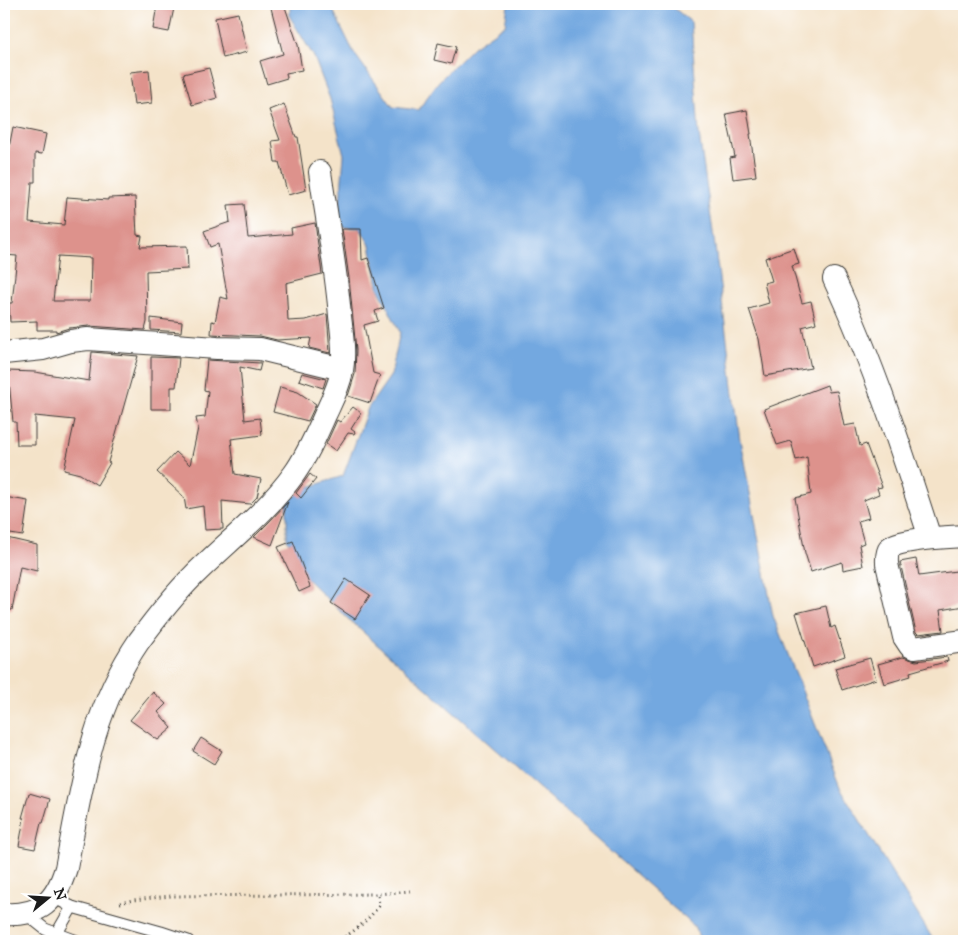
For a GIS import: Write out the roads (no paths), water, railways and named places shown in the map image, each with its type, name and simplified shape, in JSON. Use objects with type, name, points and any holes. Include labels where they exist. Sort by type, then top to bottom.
[{"type":"street","points":[[15,914],[63,902],[61,886],[82,785],[98,721],[111,688],[124,664],[178,591],[259,514],[294,474],[317,434],[338,385],[343,353],[339,301],[320,172]]},
{"type":"street","points":[[834,279],[875,378],[930,538]]},
{"type":"street","points":[[4,353],[42,349],[88,338],[217,348],[260,349],[342,368]]},
{"type":"street","points":[[964,536],[930,538],[894,545],[889,549],[887,556],[887,564],[904,637],[910,646],[914,648],[964,641]]},
{"type":"lane","points":[[57,933],[63,902],[88,912],[188,941]]},
{"type":"lane","points":[[15,914],[77,941]]},
{"type":"water","points":[[290,4],[330,4],[354,53],[393,107],[418,110],[439,81],[473,47],[505,25],[508,4],[669,4],[691,22],[699,134],[740,440],[773,616],[840,788],[934,941],[701,941],[694,926],[346,617],[305,577],[287,539],[287,501],[309,487],[343,476],[368,408],[391,375],[400,332],[379,290],[370,245],[360,228],[338,227],[344,155],[330,99],[314,57],[290,17]]}]
